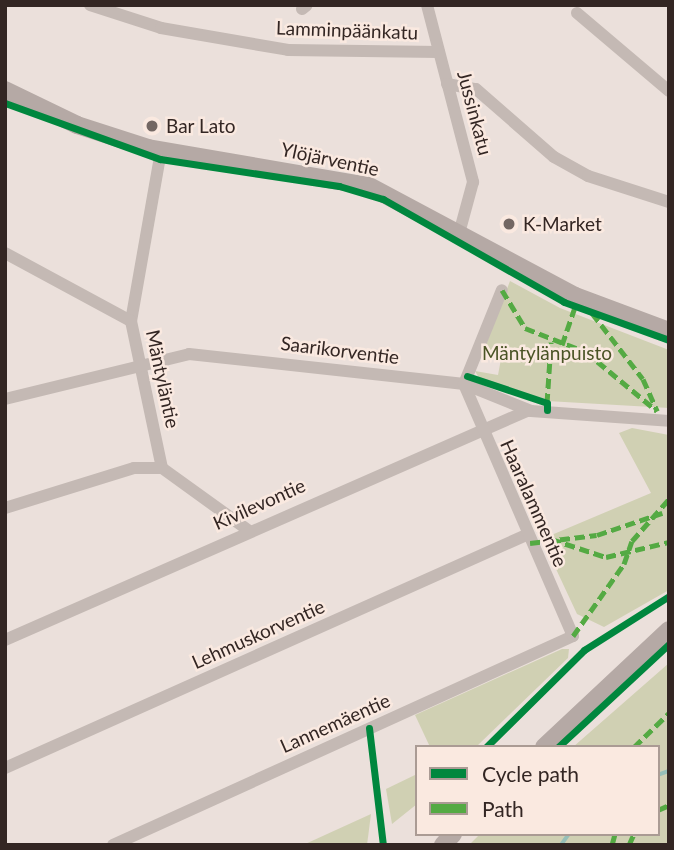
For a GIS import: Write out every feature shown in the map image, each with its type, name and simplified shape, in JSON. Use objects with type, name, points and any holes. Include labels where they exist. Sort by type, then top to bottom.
[{"type":"main road","name":"Ylöjärventie","points":[[7,94],[77,125],[161,151],[359,183],[460,230],[575,296],[669,331]]},
{"type":"main road","points":[[546,745],[669,631]]},
{"type":"street","name":"Lamminpäänkatu","points":[[90,5],[161,28],[288,50],[439,52]]},
{"type":"street","name":"Jussinkatu","points":[[427,5],[474,186],[460,230]]},
{"type":"street","points":[[577,13],[669,91]]},
{"type":"street","points":[[447,84],[476,89],[554,157],[583,174],[669,202]]},
{"type":"street","name":"Mäntyläntie","points":[[161,151],[131,321],[162,468]]},
{"type":"street","points":[[5,253],[131,321]]},
{"type":"street","points":[[464,384],[502,290]]},
{"type":"street","name":"Saarikorventie","points":[[5,399],[189,354],[464,384],[531,411],[669,421]]},
{"type":"street","name":"Haaralammentie","points":[[464,384],[479,428],[573,636]]},
{"type":"street","name":"Kivilevontie","points":[[5,640],[479,428],[531,411]]},
{"type":"street","points":[[5,508],[134,468],[162,468],[248,530]]},
{"type":"street","name":"Lehmuskorventie","points":[[5,768],[526,535]]},
{"type":"street","name":"Lannemäentie","points":[[113,845],[573,636]]},
{"type":"green space","name":"Mäntylänpuisto","points":[[510,281],[560,308],[669,350],[669,408],[547,401],[479,378],[475,371],[498,375],[501,359],[484,350]]},
{"type":"green space","points":[[632,428],[669,435],[669,590],[604,627],[577,614],[542,539],[651,493],[619,433]]},
{"type":"green space","points":[[562,649],[569,649],[568,658],[478,745],[429,745],[415,715]]},
{"type":"green space","points":[[669,663],[669,845],[469,845],[478,836],[660,836],[660,745],[575,745]]},
{"type":"green space","points":[[415,775],[415,806],[392,824],[386,789]]},
{"type":"green space","points":[[371,814],[367,845],[303,845]]},
{"type":"waterway","points":[[660,774],[669,771]]},
{"type":"waterway","points":[[561,845],[568,836]]},
{"type":"marked path","points":[[502,290],[525,328],[586,352],[657,411]]},
{"type":"marked path","points":[[562,345],[575,307]]},
{"type":"marked path","points":[[592,313],[643,379],[657,411]]},
{"type":"marked path","points":[[547,403],[551,342]]},
{"type":"marked path","points":[[573,636],[624,564],[632,541],[669,499]]},
{"type":"marked path","points":[[530,543],[597,535],[662,513]]},
{"type":"marked path","points":[[551,539],[606,557],[669,542]]},
{"type":"marked path","points":[[636,745],[669,713]]},
{"type":"marked path","points":[[660,809],[669,805]]},
{"type":"marked path","points":[[612,845],[614,836]]},
{"type":"marked path","points":[[629,845],[633,836]]},
{"type":"cycle path","points":[[5,103],[160,159],[339,186],[383,199],[564,302],[669,340]]},
{"type":"cycle path","points":[[467,376],[547,403],[547,410]]},
{"type":"cycle path","points":[[488,745],[584,650],[669,596]]},
{"type":"cycle path","points":[[560,745],[669,644]]},
{"type":"cycle path","points":[[369,728],[383,845]]},
{"type":"place","name":"Bar Lato","points":[[152,126]]},
{"type":"place","name":"K-Market","points":[[509,224]]}]
